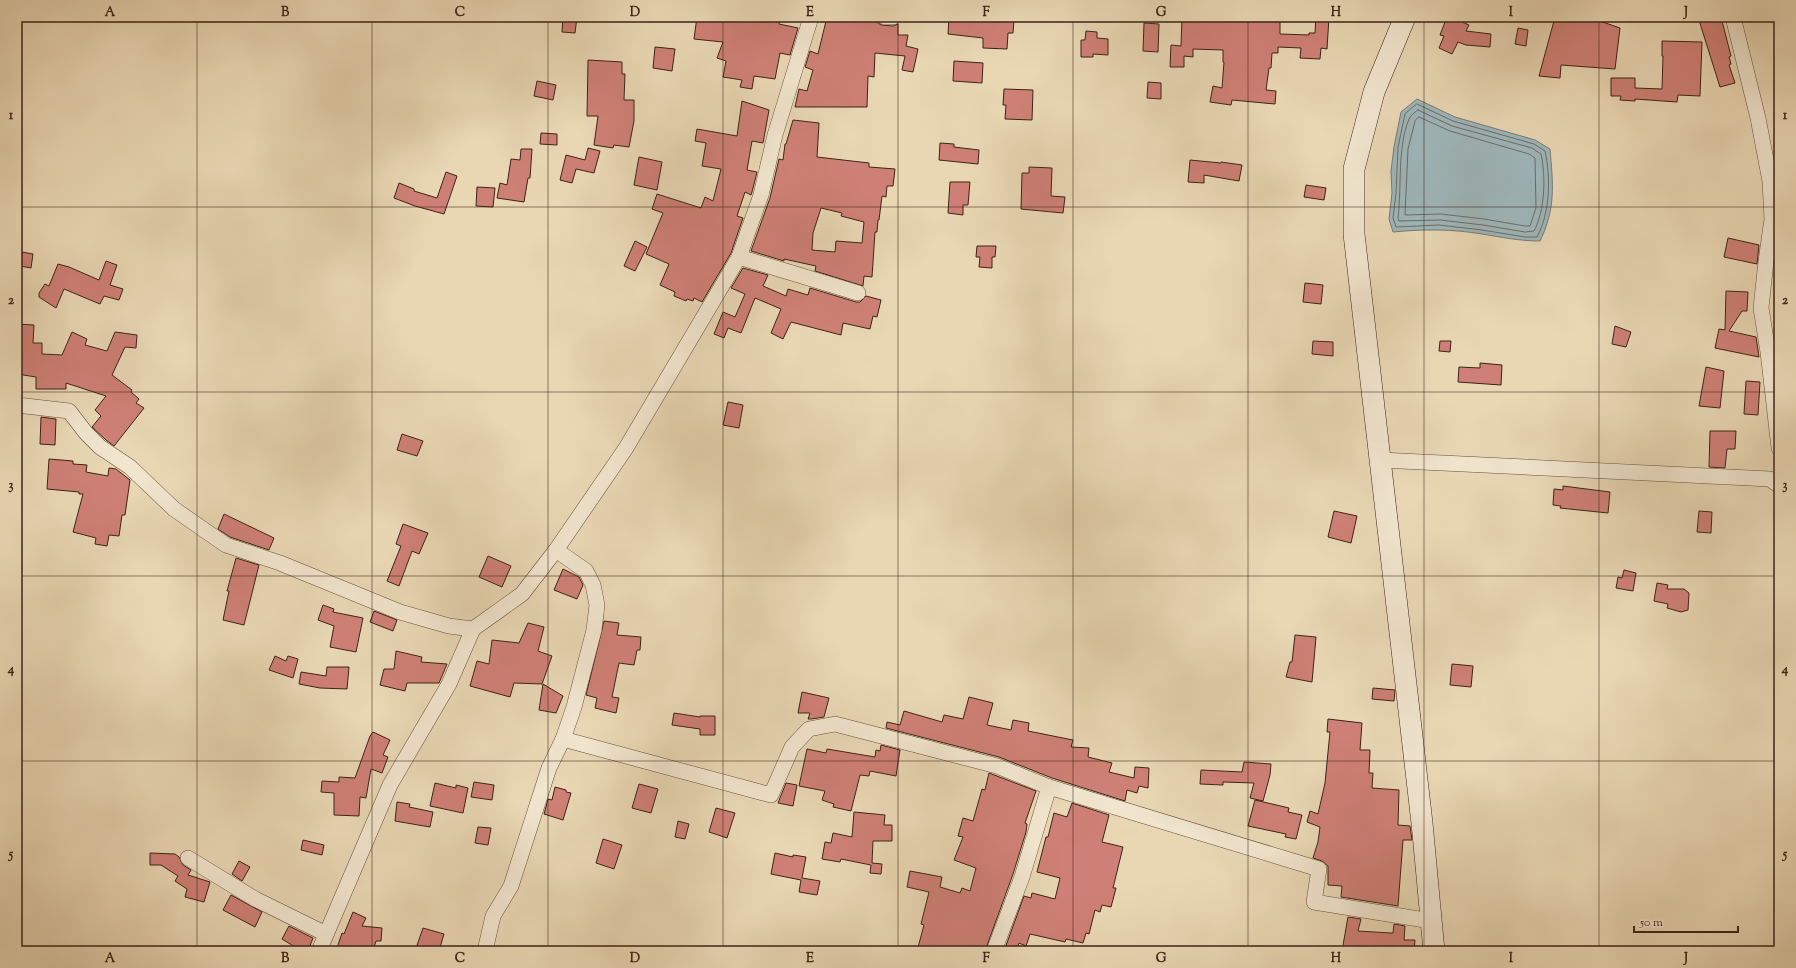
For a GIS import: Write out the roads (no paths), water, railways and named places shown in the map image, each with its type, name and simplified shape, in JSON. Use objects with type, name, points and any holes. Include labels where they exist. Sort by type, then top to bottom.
[{"type":"street","points":[[319,951],[390,785],[449,684],[473,629],[522,594],[556,550],[626,448],[739,257],[761,195],[775,135],[811,17]]},
{"type":"street","points":[[884,17],[893,17]]},
{"type":"street","points":[[1405,17],[1374,92],[1354,169],[1354,234],[1422,823],[1434,951]]},
{"type":"street","points":[[1733,17],[1758,118],[1770,181],[1772,219],[1766,261],[1762,308],[1779,448]]},
{"type":"street","points":[[739,257],[858,293]]},
{"type":"street","points":[[17,405],[69,411],[86,434],[100,448],[130,467],[174,510],[226,545],[280,563],[400,612],[449,626],[473,629]]},
{"type":"street","points":[[1380,460],[1770,479],[1778,484],[1779,481]]},
{"type":"street","points":[[485,951],[493,916],[511,886],[549,768],[563,739],[574,708],[594,630],[597,605],[593,585],[586,571],[556,550]]},
{"type":"street","points":[[563,739],[771,795],[792,747],[809,729],[835,724],[997,766],[1049,787],[1319,869],[1314,902],[1431,921]]},
{"type":"street","points":[[994,951],[1022,877],[1049,787]]},
{"type":"street","points":[[188,858],[255,900],[326,934]]},
{"type":"water","points":[[1417,99],[1455,117],[1535,140],[1550,149],[1552,174],[1551,207],[1549,218],[1540,241],[1517,240],[1471,232],[1449,230],[1415,230],[1393,232],[1389,219],[1392,193],[1391,171],[1394,147],[1401,112]]}]
